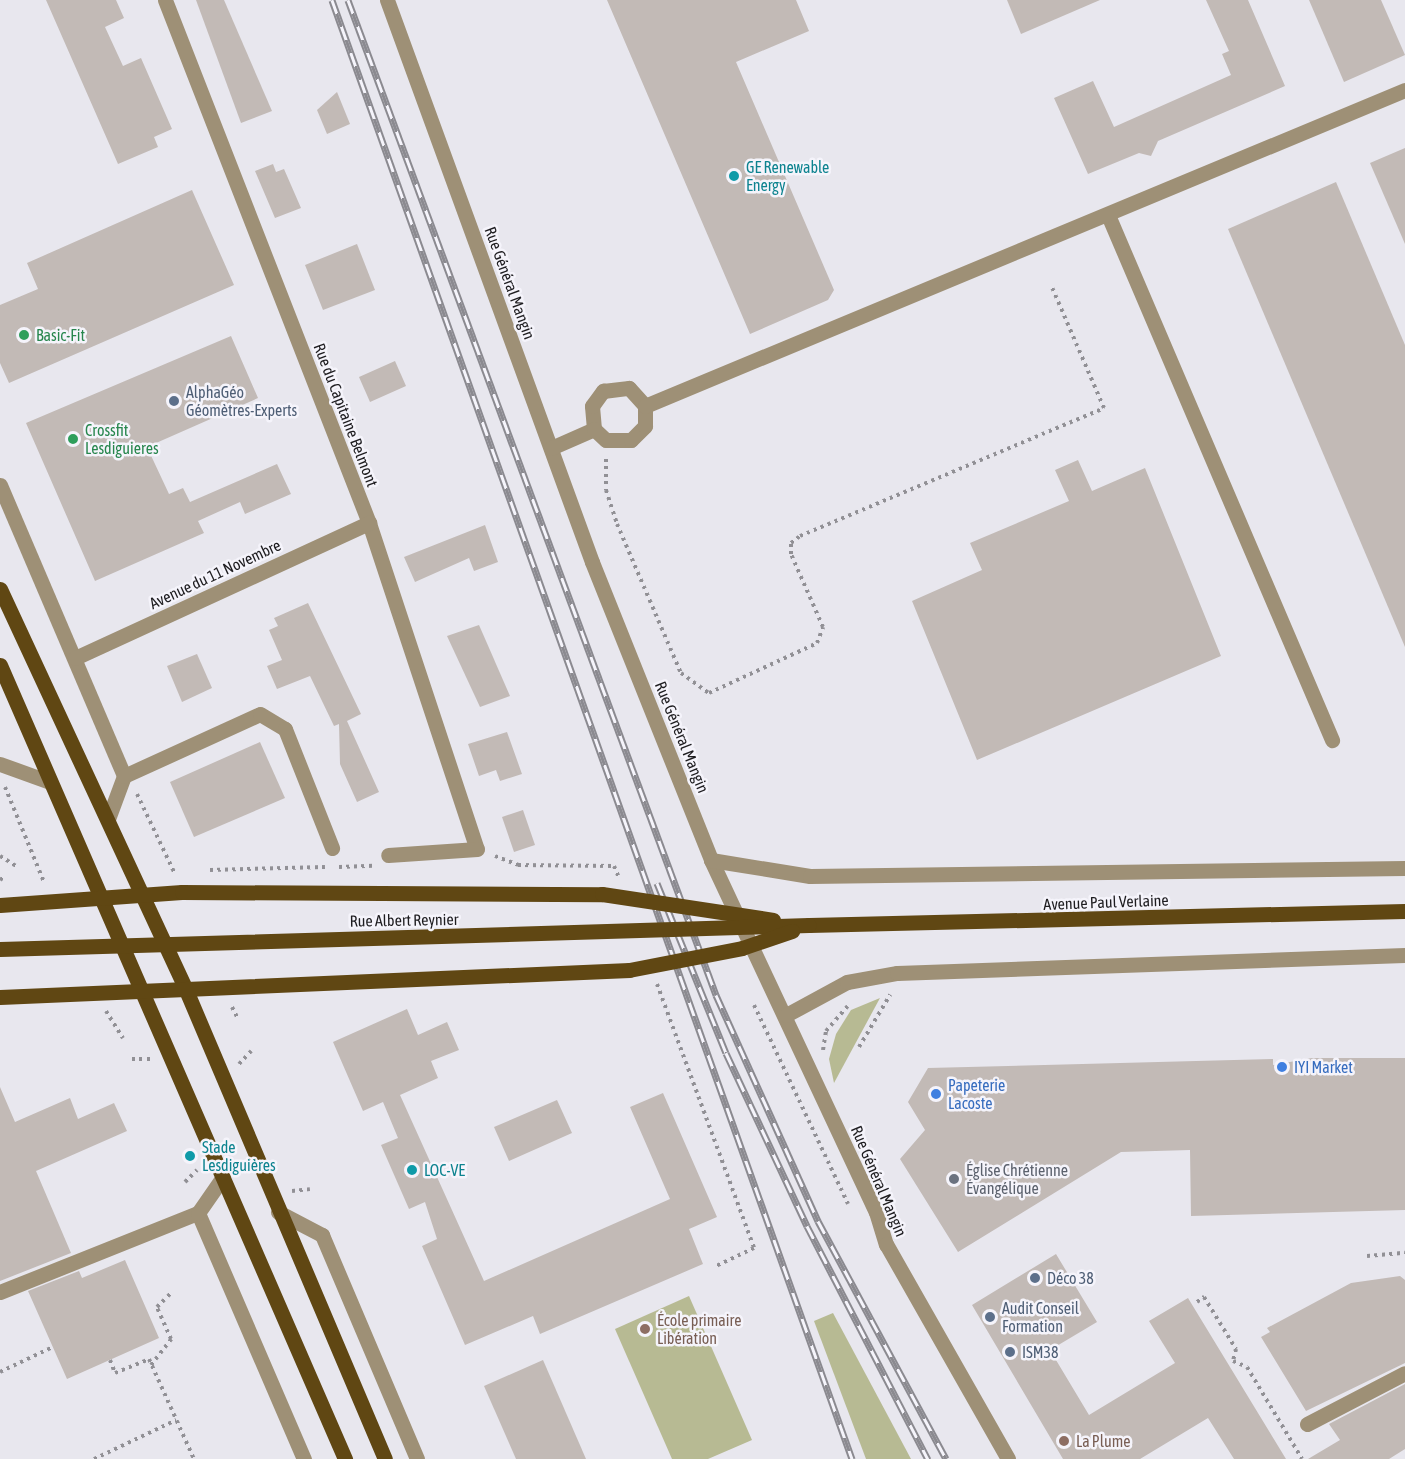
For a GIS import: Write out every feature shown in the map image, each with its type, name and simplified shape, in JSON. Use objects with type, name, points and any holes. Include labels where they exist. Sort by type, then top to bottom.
[{"type":"main road","points":[[0,589],[144,894],[385,1459]]},
{"type":"main road","points":[[0,665],[137,989],[223,1177],[345,1459]]},
{"type":"main road","points":[[0,905],[182,892],[602,894],[809,925]]},
{"type":"main road","name":"Avenue Paul Verlaine","points":[[809,925],[1405,911]]},
{"type":"main road","points":[[0,997],[137,989],[186,990],[629,970],[741,948],[809,925]]},
{"type":"main road","name":"Rue Albert Reynier","points":[[0,949],[809,925]]},
{"type":"street","name":"Rue du Capitaine Belmont","points":[[165,0],[369,523],[477,849]]},
{"type":"street","name":"Rue Général Mangin","points":[[387,0],[551,448],[711,860],[786,1015],[886,1244],[1008,1459]]},
{"type":"street","points":[[645,405],[1405,90]]},
{"type":"street","points":[[1108,215],[1332,740]]},
{"type":"street","points":[[629,388],[645,405],[646,419],[637,436],[624,442],[606,440],[594,429],[592,406],[603,391],[629,388]]},
{"type":"street","points":[[551,448],[594,429]]},
{"type":"street","points":[[0,486],[124,776],[108,819]]},
{"type":"street","name":"Avenue du 11 Novembre","points":[[75,658],[369,523]]},
{"type":"street","points":[[124,776],[260,714],[285,729],[332,848]]},
{"type":"street","points":[[0,765],[50,782]]},
{"type":"street","points":[[388,855],[477,849]]},
{"type":"street","points":[[711,860],[810,876],[1405,868]]},
{"type":"street","points":[[786,1015],[847,982],[897,973],[1405,955]]},
{"type":"street","points":[[0,1292],[198,1213],[223,1177]]},
{"type":"street","points":[[278,1212],[322,1235],[417,1459]]},
{"type":"street","points":[[198,1213],[304,1459]]},
{"type":"street","points":[[1307,1424],[1405,1372]]},
{"type":"path","points":[[606,440],[606,490],[617,524],[681,673],[709,693],[817,643],[823,627],[790,554],[791,543],[800,536],[1104,408],[1051,285]]},
{"type":"path","points":[[0,775],[30,849]]},
{"type":"path","points":[[124,776],[147,808],[182,892]]},
{"type":"path","points":[[477,849],[518,865],[614,867],[622,889]]},
{"type":"path","points":[[200,870],[379,866],[388,855]]},
{"type":"path","points":[[0,856],[19,868]]},
{"type":"path","points":[[655,979],[754,1248],[716,1266]]},
{"type":"path","points":[[859,1047],[889,995],[901,994]]},
{"type":"path","points":[[785,1078],[808,1067],[821,1056],[826,1031],[838,1015],[855,1000]]},
{"type":"path","points":[[233,1071],[251,1051]]},
{"type":"path","points":[[132,1059],[155,1059]]},
{"type":"path","points":[[185,1182],[204,1163]]},
{"type":"path","points":[[286,1191],[310,1189]]},
{"type":"path","points":[[1366,1256],[1405,1253]]},
{"type":"path","points":[[151,1365],[171,1339],[157,1306],[171,1293]]},
{"type":"path","points":[[1197,1302],[1204,1297],[1236,1349],[1233,1361],[1247,1367],[1302,1459]]},
{"type":"path","points":[[0,1372],[53,1347]]},
{"type":"path","points":[[110,1360],[115,1373],[148,1359],[194,1459]]},
{"type":"path","points":[[94,1459],[176,1420]]},
{"type":"green space","points":[[880,998],[834,1083],[829,1059],[836,1034],[851,1010]]},
{"type":"green space","points":[[689,1296],[752,1440],[708,1459],[672,1459],[615,1329]]},
{"type":"green space","points":[[833,1313],[911,1459],[866,1459],[814,1321]]},
{"type":"building","points":[[46,0],[116,0],[124,18],[105,27],[123,66],[141,58],[172,129],[154,137],[158,147],[118,164]]},
{"type":"building","points":[[196,0],[224,0],[272,111],[241,123]]},
{"type":"building","name":"GE Renewable Energy","points":[[607,0],[796,0],[809,31],[736,62],[834,290],[828,300],[750,334]]},
{"type":"building","points":[[1007,0],[1100,0],[1021,34]]},
{"type":"building","points":[[1206,0],[1248,0],[1285,86],[1158,141],[1151,156],[1139,153],[1088,174],[1054,98],[1093,81],[1114,127],[1231,75],[1222,54],[1229,51]]},
{"type":"building","points":[[1309,0],[1381,0],[1405,55],[1344,82]]},
{"type":"building","points":[[337,92],[350,124],[327,134],[317,110]]},
{"type":"building","points":[[1405,148],[1405,244],[1370,163]]},
{"type":"building","points":[[273,164],[276,172],[284,169],[301,208],[275,218],[255,171]]},
{"type":"building","points":[[1336,182],[1405,345],[1405,647],[1228,229]]},
{"type":"building","points":[[192,190],[234,285],[9,383],[0,363],[0,305],[38,289],[27,263]]},
{"type":"building","points":[[357,244],[375,290],[323,310],[305,265]]},
{"type":"building","points":[[231,336],[258,398],[147,447],[169,494],[183,488],[190,502],[277,464],[291,494],[245,514],[240,502],[198,521],[204,533],[95,581],[26,423]]},
{"type":"building","points":[[395,361],[406,386],[370,402],[359,377]]},
{"type":"building","points":[[1078,460],[1092,491],[1145,468],[1221,656],[977,760],[912,601],[982,570],[970,543],[1069,501],[1055,470]]},
{"type":"building","points":[[485,525],[498,562],[474,571],[469,558],[415,582],[404,557]]},
{"type":"building","points":[[308,603],[361,714],[347,721],[379,792],[357,802],[340,764],[339,724],[334,726],[310,676],[277,689],[267,666],[282,660],[269,630],[278,626],[274,618]]},
{"type":"building","points":[[479,625],[510,696],[480,707],[447,636]]},
{"type":"building","points":[[197,654],[212,688],[182,702],[167,666]]},
{"type":"building","points":[[507,732],[522,774],[500,781],[496,770],[479,776],[468,744]]},
{"type":"building","points":[[260,742],[285,798],[194,837],[170,782]]},
{"type":"building","points":[[523,810],[535,845],[514,852],[502,817]]},
{"type":"building","points":[[407,1009],[418,1035],[447,1022],[459,1050],[431,1061],[438,1078],[400,1095],[484,1281],[670,1199],[630,1107],[663,1093],[717,1217],[689,1229],[703,1264],[540,1334],[533,1316],[465,1345],[422,1246],[437,1239],[425,1202],[409,1209],[381,1145],[398,1138],[383,1102],[363,1111],[333,1042]]},
{"type":"building","points":[[1312,1058],[1405,1058],[1405,1210],[1191,1216],[1190,1150],[1121,1152],[958,1252],[900,1159],[925,1130],[908,1102],[928,1068],[1273,1059],[1273,1065]]},
{"type":"building","points":[[0,1087],[15,1122],[70,1098],[78,1119],[114,1103],[127,1131],[36,1171],[71,1253],[0,1281]]},
{"type":"building","points":[[557,1100],[572,1133],[509,1161],[494,1127]]},
{"type":"building","points":[[1056,1254],[1097,1322],[1050,1350],[1089,1415],[1175,1363],[1149,1321],[1188,1298],[1286,1459],[1234,1459],[1208,1418],[1140,1459],[1063,1459],[972,1305]]},
{"type":"building","points":[[125,1260],[159,1338],[67,1379],[28,1291],[79,1271],[82,1278]]},
{"type":"building","points":[[1400,1276],[1405,1280],[1405,1363],[1306,1411],[1261,1337],[1270,1332],[1267,1328],[1351,1283]]},
{"type":"building","points":[[543,1360],[586,1459],[516,1459],[484,1386]]},
{"type":"building","points":[[1405,1384],[1405,1449],[1389,1459],[1308,1459],[1340,1440],[1329,1424]]},
{"type":"railway","points":[[332,0],[852,1459]]},
{"type":"railway","points":[[348,0],[716,995],[818,1221],[946,1459]]},
{"type":"railway","points":[[657,883],[726,1053],[807,1226],[928,1459]]},
{"type":"place","name":"GE Renewable Energy","points":[[734,176]]},
{"type":"place","name":"Basic-Fit","points":[[24,335]]},
{"type":"place","name":"AlphaGéo Géomètres-Experts","points":[[174,401]]},
{"type":"place","name":"Crossfit Lesdiguieres","points":[[73,439]]},
{"type":"place","name":"IYI Market","points":[[1282,1067]]},
{"type":"place","name":"Papeterie Lacoste","points":[[936,1094]]},
{"type":"place","name":"Stade Lesdiguières","points":[[190,1156]]},
{"type":"place","name":"LOC-VE","points":[[412,1170]]},
{"type":"place","name":"Église Chrétienne Évangélique","points":[[954,1179]]},
{"type":"place","name":"Déco 38","points":[[1035,1278]]},
{"type":"place","name":"Audit Conseil Formation","points":[[990,1317]]},
{"type":"place","name":"École primaire Libération","points":[[645,1329]]},
{"type":"place","name":"ISM38","points":[[1010,1352]]},
{"type":"place","name":"La Plume","points":[[1064,1441]]}]
